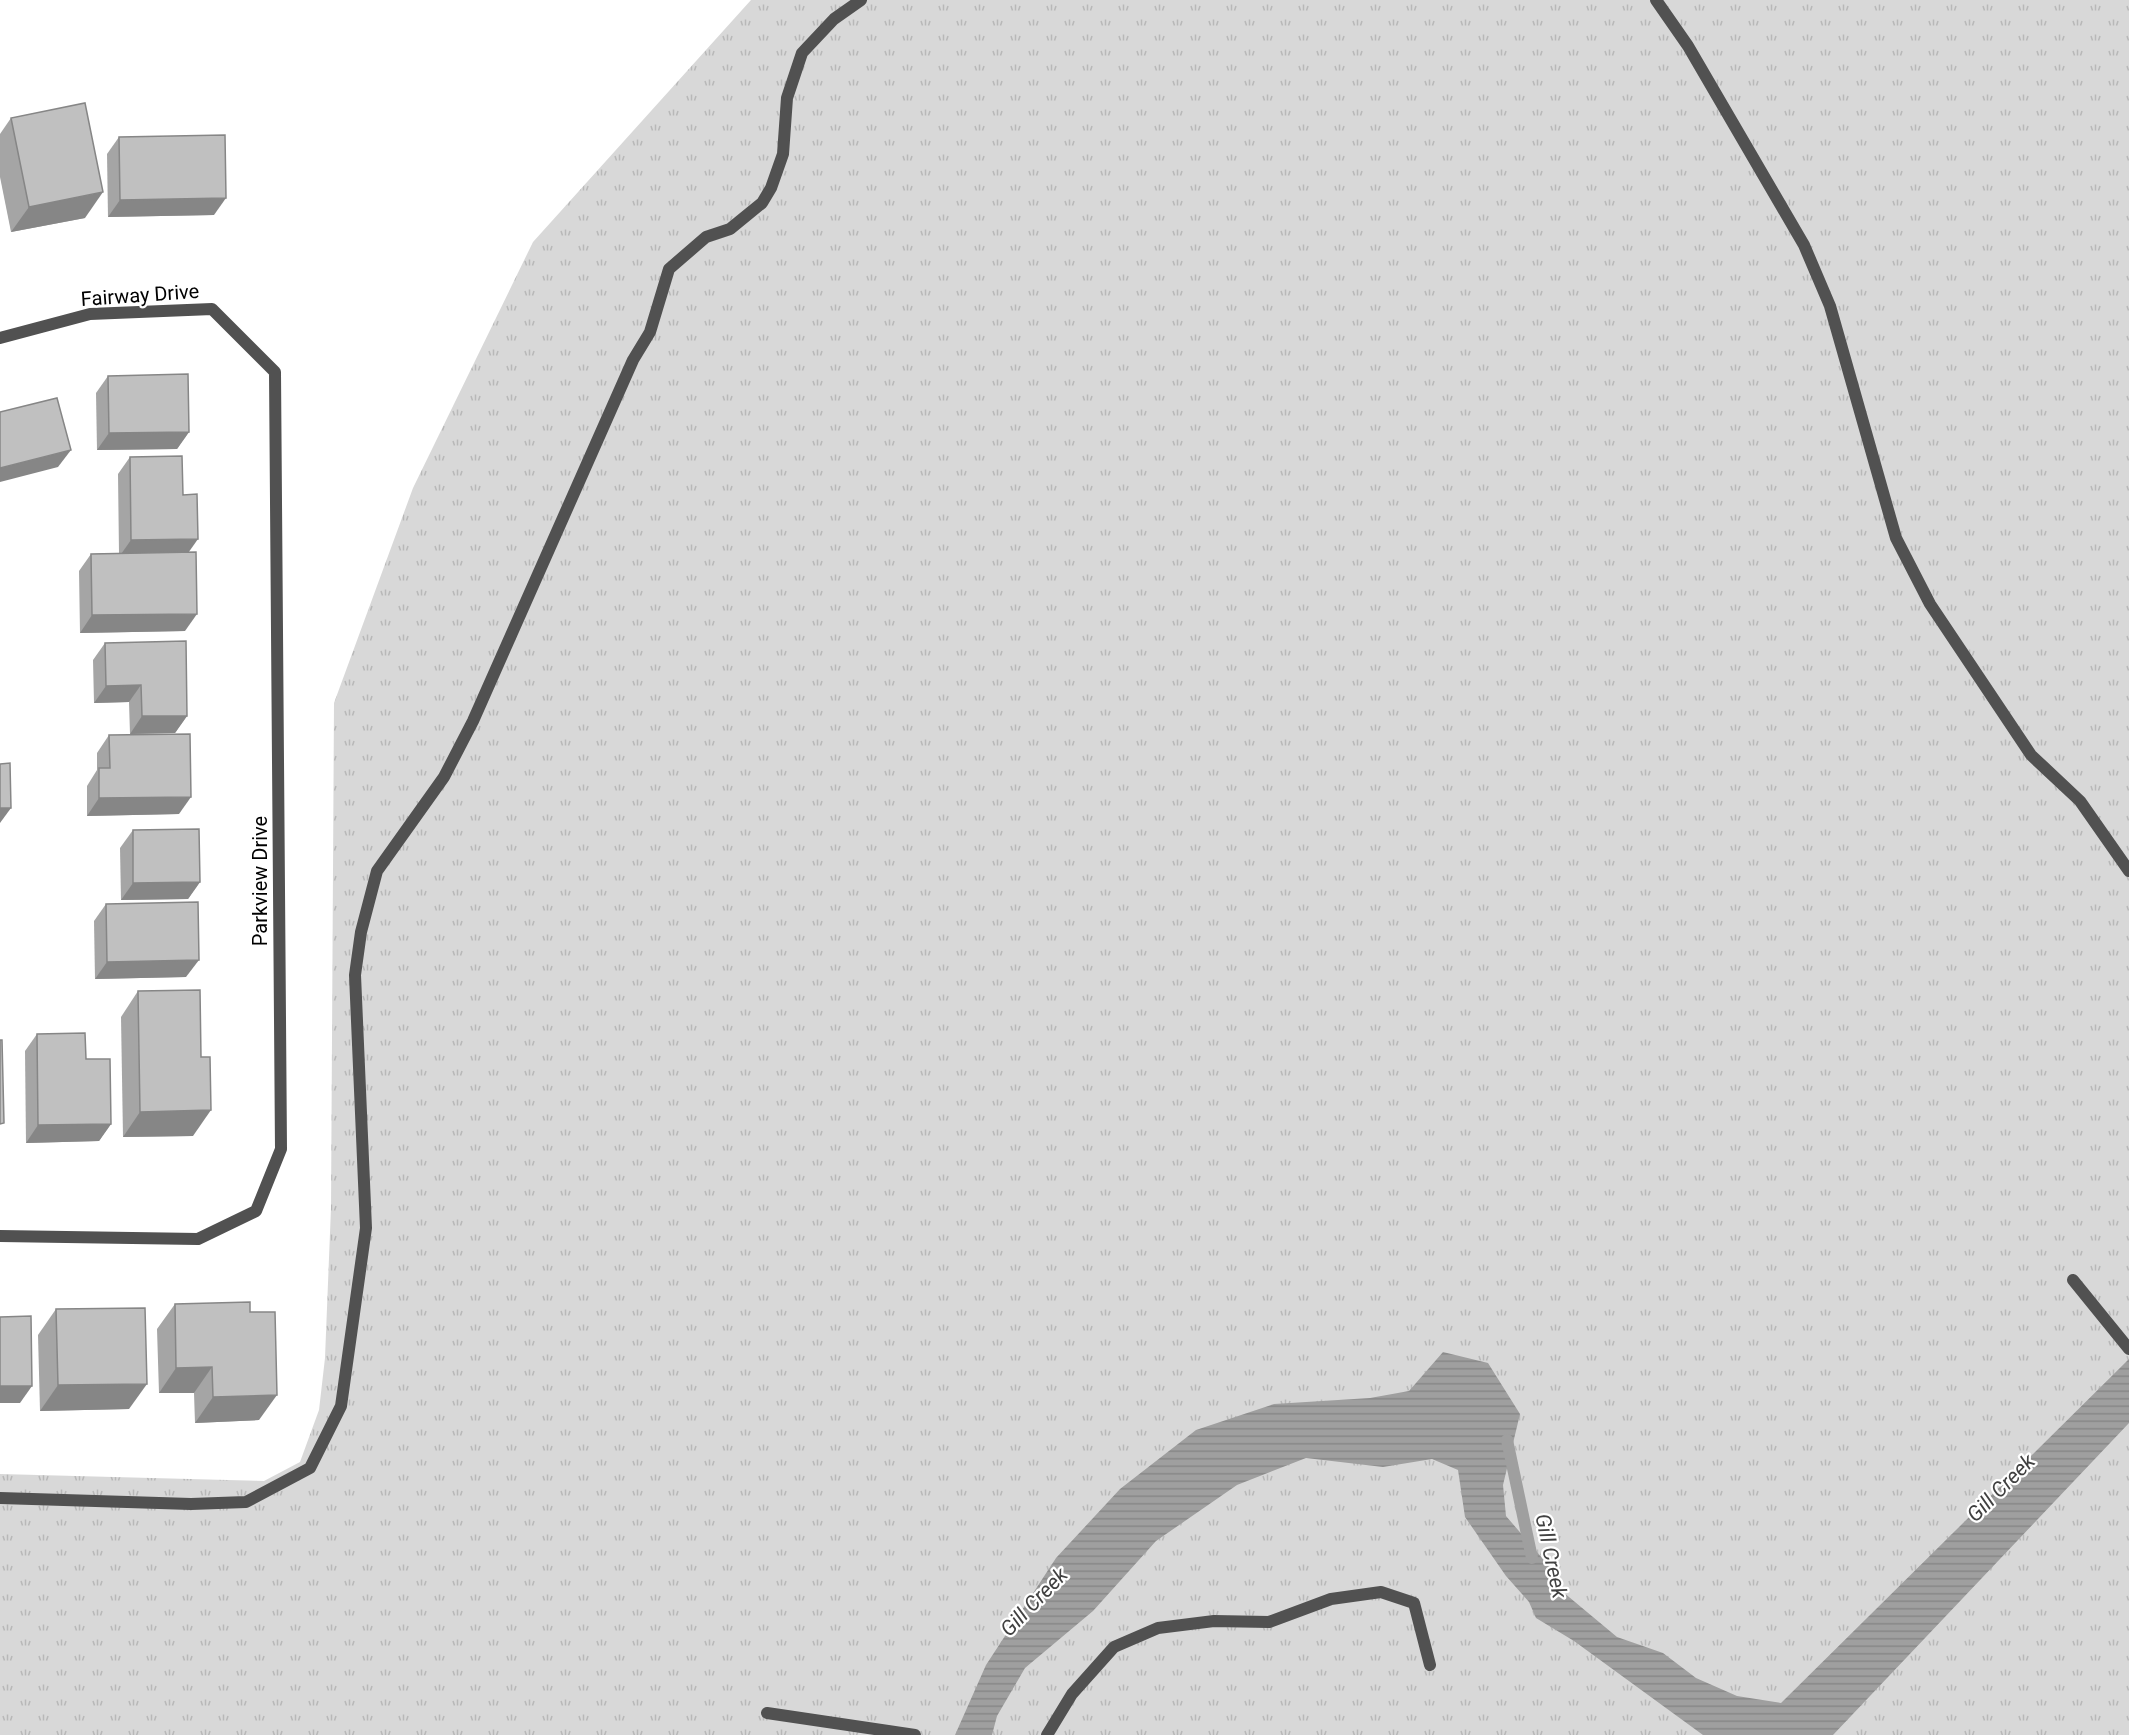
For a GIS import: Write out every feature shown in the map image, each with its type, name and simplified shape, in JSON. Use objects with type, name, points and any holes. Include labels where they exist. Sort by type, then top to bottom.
[{"type":"street","points":[[0,1498],[191,1504],[246,1502],[310,1468],[341,1406],[366,1228],[355,975],[361,932],[376,872],[444,777],[473,721],[633,360],[650,332],[669,270],[706,237],[730,229],[762,202],[771,188],[783,154],[787,98],[802,53],[834,19],[861,0]]},
{"type":"street","points":[[1656,0],[1688,46],[1804,244],[1830,306],[1896,538],[1930,604],[2031,755],[2080,801],[2129,871]]},
{"type":"street","name":"Fairway Drive","points":[[0,338],[90,314],[212,309]]},
{"type":"street","name":"Parkview Drive","points":[[0,1236],[198,1239],[256,1211],[281,1149],[275,372],[212,309]]},
{"type":"street","points":[[2073,1280],[2126,1345]]},
{"type":"street","points":[[1047,1735],[1072,1694],[1114,1647],[1158,1628],[1214,1622],[1269,1622],[1331,1599],[1381,1592],[1414,1603],[1430,1665]]},
{"type":"street","points":[[766,1713],[914,1735]]},
{"type":"green space","points":[[751,0],[2129,0],[2129,1735],[0,1735],[0,1474],[264,1481],[300,1462],[319,1410],[325,1358],[331,1208],[334,703],[413,488],[533,242]]},
{"type":"water","points":[[1443,1352],[1488,1363],[1520,1414],[1503,1485],[1506,1516],[1555,1573],[1563,1592],[1617,1637],[1663,1653],[1696,1678],[1737,1696],[1781,1703],[2129,1359],[2129,1423],[1833,1735],[1703,1735],[1574,1641],[1536,1618],[1529,1602],[1506,1576],[1465,1517],[1458,1470],[1432,1459],[1383,1467],[1306,1458],[1237,1485],[1156,1541],[1093,1611],[1025,1668],[997,1716],[992,1735],[955,1735],[986,1665],[1056,1558],[1120,1489],[1196,1430],[1274,1404],[1370,1398],[1409,1391]]},
{"type":"building","points":[[85,103],[103,192],[29,207],[11,118]]},
{"type":"building","points":[[225,135],[226,198],[120,200],[119,137]]},
{"type":"building","points":[[188,374],[189,432],[109,433],[108,376]]},
{"type":"building","points":[[57,398],[71,450],[0,468],[0,412]]},
{"type":"building","points":[[182,456],[183,495],[197,494],[198,539],[131,540],[130,457]]},
{"type":"building","points":[[196,552],[197,614],[92,615],[91,554]]},
{"type":"building","points":[[186,641],[187,716],[142,716],[141,685],[106,686],[105,643]]},
{"type":"building","points":[[190,734],[191,797],[99,798],[99,768],[110,768],[109,735]]},
{"type":"building","points":[[10,763],[11,808],[0,808],[0,764]]},
{"type":"building","points":[[199,829],[200,882],[133,883],[133,830]]},
{"type":"building","points":[[198,902],[199,960],[107,962],[106,904]]},
{"type":"building","points":[[200,990],[201,1057],[210,1057],[211,1110],[140,1112],[138,991]]},
{"type":"building","points":[[85,1033],[86,1059],[110,1059],[111,1124],[38,1125],[37,1034]]},
{"type":"building","points":[[0,1040],[2,1040],[4,1123],[0,1124]]},
{"type":"building","points":[[250,1302],[250,1312],[275,1312],[277,1395],[213,1397],[212,1367],[176,1368],[175,1304]]},
{"type":"building","points":[[145,1308],[147,1384],[58,1385],[56,1309]]},
{"type":"building","points":[[31,1316],[32,1386],[0,1386],[0,1317]]},
{"type":"waterway","name":"Gill Creek","points":[[1507,1440],[1532,1558]]}]
